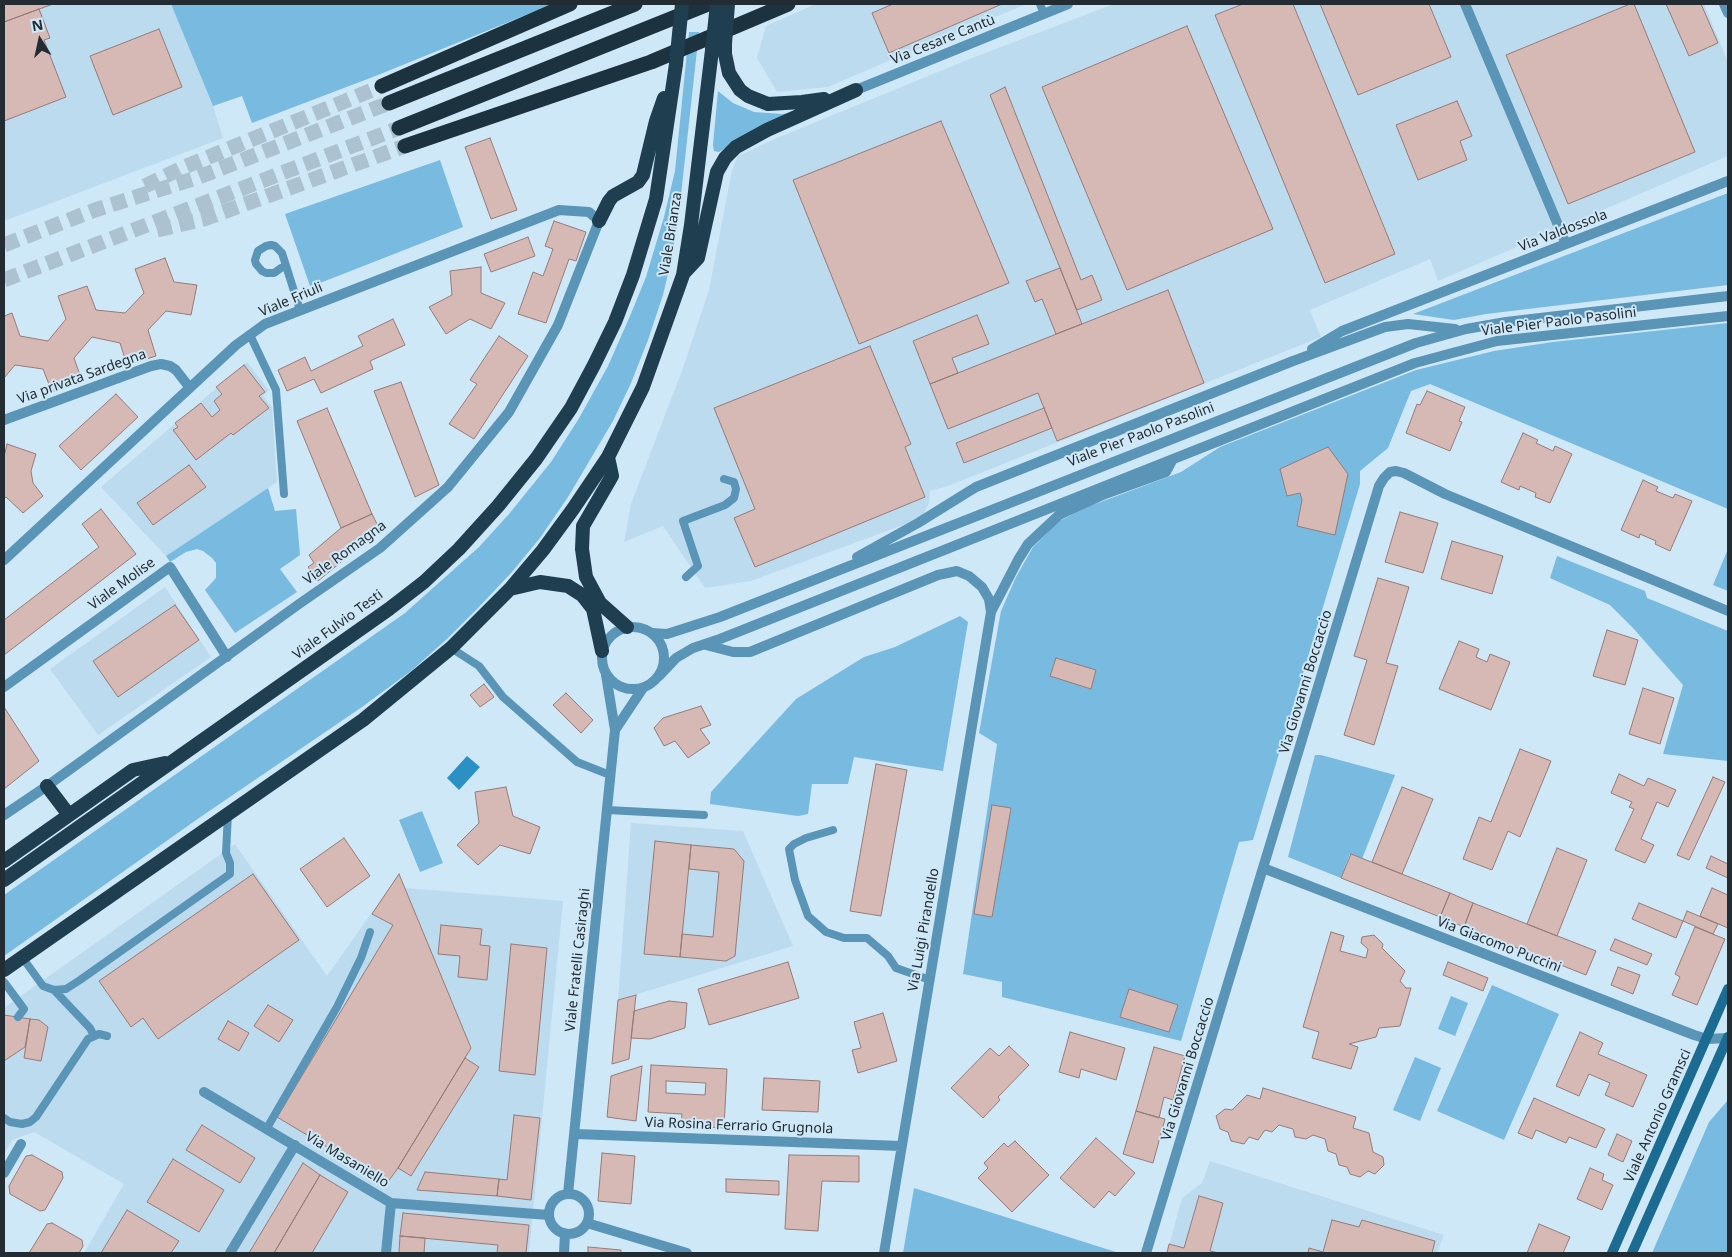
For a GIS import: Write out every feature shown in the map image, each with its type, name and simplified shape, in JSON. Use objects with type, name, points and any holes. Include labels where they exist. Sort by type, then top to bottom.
[{"type":"highway","points":[[382,86],[570,4]]},
{"type":"highway","points":[[389,103],[635,4]]},
{"type":"highway","name":"Viale Brianza","points":[[614,322],[633,275],[656,199],[676,64],[682,4]]},
{"type":"highway","points":[[399,128],[708,4]]},
{"type":"highway","name":"Viale Brianza","points":[[608,457],[643,387],[683,274],[719,47],[717,4]]},
{"type":"highway","points":[[728,4],[719,47],[734,82],[740,90],[758,101],[768,104],[821,100],[856,90]]},
{"type":"highway","points":[[405,146],[651,62],[788,4]]},
{"type":"highway","points":[[599,221],[609,200],[638,182],[643,175],[656,121],[676,64]]},
{"type":"highway","points":[[683,274],[698,258],[717,172],[725,158],[736,147],[767,130],[856,90]]},
{"type":"highway","name":"Viale Fulvio Testi","points":[[4,880],[389,609],[424,582],[459,549],[498,506],[536,459],[570,408],[594,366],[614,322]]},
{"type":"highway","points":[[4,970],[363,720],[451,648],[510,589],[543,550],[573,510],[608,457]]},
{"type":"highway","points":[[608,457],[612,476],[583,526],[582,549],[586,577],[600,603],[626,627]]},
{"type":"highway","points":[[510,589],[540,582],[568,586],[582,595],[593,609],[602,651]]},
{"type":"highway","points":[[4,861],[133,770],[173,762]]},
{"type":"highway","points":[[47,786],[69,815]]},
{"type":"main road","name":"Viale Antonio Gramsci","points":[[1612,1253],[1728,989]]},
{"type":"main road","points":[[1632,1253],[1728,1038]]},
{"type":"street","name":"Via Cesare Cantù","points":[[856,90],[1042,9],[1068,4]]},
{"type":"street","points":[[1465,4],[1566,244]]},
{"type":"street","points":[[1724,4],[1728,13]]},
{"type":"street","name":"Via Valdossola","points":[[1408,306],[1728,182]]},
{"type":"street","name":"Viale Friuli","points":[[4,560],[236,345],[265,324],[559,210],[589,212],[599,221]]},
{"type":"street","name":"Viale Romagna","points":[[4,815],[380,548],[448,487],[509,412],[558,325],[599,221]]},
{"type":"street","name":"Viale Pier Paolo Pasolini","points":[[652,633],[667,634],[720,617],[1416,342],[1466,329],[1506,322],[1728,296]]},
{"type":"street","name":"Viale Pier Paolo Pasolini","points":[[1293,361],[1342,331],[1408,306]]},
{"type":"street","name":"Viale Pier Paolo Pasolini","points":[[659,676],[676,658],[693,648],[1415,363],[1497,341],[1728,316]]},
{"type":"street","name":"Viale Pier Paolo Pasolini","points":[[828,574],[918,523],[976,487],[1293,361],[1385,327],[1408,324],[1466,329]]},
{"type":"street","name":"Via privata Sardegna","points":[[4,420],[161,364],[176,370],[190,388]]},
{"type":"street","name":"Viale Pier Paolo Pasolini","points":[[991,612],[1028,544],[1059,516],[1105,494],[1166,472],[1173,458]]},
{"type":"street","name":"Via Giovanni Boccaccio","points":[[1146,1253],[1384,478],[1390,472],[1404,473],[1445,494],[1728,611]]},
{"type":"street","name":"Viale Molise","points":[[4,687],[170,567],[228,657]]},
{"type":"street","points":[[705,644],[733,652],[750,652],[938,575],[957,571],[969,576],[982,587],[988,599],[991,612]]},
{"type":"street","name":"Via Luigi Pirandello","points":[[884,1253],[991,612]]},
{"type":"street","points":[[626,627],[640,627],[652,633],[660,642],[664,653],[664,665],[659,676],[643,688],[633,690],[622,688],[613,683],[606,675],[602,663],[602,651],[607,640],[616,632],[626,627]]},
{"type":"street","name":"Viale Fratelli Casiraghi","points":[[568,1194],[615,730],[606,675]]},
{"type":"street","name":"Viale Fratelli Casiraghi","points":[[615,730],[643,688]]},
{"type":"street","name":"Via Giacomo Puccini","points":[[1263,868],[1707,1039],[1728,1038]]},
{"type":"street","name":"Via Masaniello","points":[[204,1092],[391,1203],[549,1215]]},
{"type":"street","name":"Via Rosina Ferrario Grugnola","points":[[575,1134],[901,1146]]},
{"type":"street","points":[[4,1172],[21,1144]]},
{"type":"street","points":[[230,1253],[295,1145]]},
{"type":"street","points":[[568,1194],[582,1198],[589,1209],[587,1223],[578,1232],[565,1234],[554,1227],[549,1215],[552,1204],[556,1199],[568,1194]]},
{"type":"street","points":[[386,1253],[391,1203]]},
{"type":"street","points":[[587,1223],[687,1253]]},
{"type":"street","points":[[564,1253],[565,1234]]},
{"type":"lane","points":[[281,268],[274,273],[266,274],[262,272],[255,260],[258,251],[271,245],[275,246],[282,253],[300,310]]},
{"type":"lane","points":[[250,335],[276,390],[284,494]]},
{"type":"lane","points":[[686,577],[698,566],[684,521],[725,505],[734,498],[736,489],[734,482],[724,479]]},
{"type":"lane","points":[[451,648],[479,666],[503,697],[577,762],[610,775]]},
{"type":"lane","points":[[607,810],[704,815]]},
{"type":"lane","points":[[22,957],[43,986],[54,990],[66,989],[73,985],[230,874],[230,863],[226,853],[228,814]]},
{"type":"lane","points":[[833,830],[806,838],[789,849],[795,880],[808,916],[826,932],[844,938],[867,938],[888,956],[896,968],[930,980]]},
{"type":"lane","points":[[267,1128],[336,1007],[361,958],[370,932]]},
{"type":"lane","points":[[4,982],[24,1009],[18,1017]]},
{"type":"lane","points":[[54,990],[90,1028],[94,1036]]},
{"type":"lane","points":[[4,1118],[10,1122],[22,1124],[30,1122],[36,1117],[88,1039],[99,1034],[107,1036]]},
{"type":"shaded area","points":[[4,4],[171,4],[213,106],[223,138],[4,221]]},
{"type":"shaded area","points":[[171,4],[553,4],[378,75],[252,123],[242,96],[213,106]]},
{"type":"shaded area","points":[[816,4],[1027,4],[828,87],[777,92],[757,58],[766,26]]},
{"type":"shaded area","points":[[1114,4],[1704,4],[1728,62],[1728,156],[1438,281],[1430,259],[1310,310],[1321,337],[948,486],[930,491],[929,503],[922,518],[751,581],[705,588],[663,526],[624,542],[631,504],[683,368],[709,290],[732,170],[738,156],[777,138],[972,58]]},
{"type":"shaded area","points":[[689,32],[699,32],[679,213],[672,257],[663,295],[631,383],[613,421],[568,497],[540,538],[512,572],[478,608],[411,671],[4,956],[4,895],[405,613],[479,547],[509,514],[551,462],[578,420],[608,366],[646,277],[664,217],[675,171]]},
{"type":"shaded area","points":[[718,91],[733,103],[754,112],[782,114],[800,111],[733,143],[719,152],[714,151]]},
{"type":"shaded area","points":[[440,160],[463,227],[310,286],[285,214]]},
{"type":"shaded area","points":[[1728,193],[1728,285],[1486,314],[1454,320],[1413,314]]},
{"type":"shaded area","points":[[1728,323],[1728,509],[1430,384],[1411,391],[1388,448],[1360,471],[1360,484],[1253,840],[1239,842],[1181,1041],[1002,997],[1002,982],[963,974],[997,744],[979,733],[1001,611],[1016,577],[1033,547],[1059,521],[1090,506],[1181,472],[1220,447],[1416,370],[1494,351],[1553,342]]},
{"type":"shaded area","points":[[247,362],[269,390],[263,396],[272,407],[277,482],[166,556],[101,487]]},
{"type":"shaded area","points":[[268,488],[275,511],[296,509],[300,555],[280,569],[297,592],[235,633],[205,590],[216,578],[216,563],[212,558],[197,549],[186,552],[170,562],[166,556]]},
{"type":"shaded area","points":[[1728,549],[1728,591],[1713,585]]},
{"type":"shaded area","points":[[1557,556],[1645,591],[1647,598],[1728,631],[1728,761],[1663,754],[1683,685],[1634,629],[1610,605],[1550,578]]},
{"type":"shaded area","points":[[165,587],[211,657],[98,735],[50,669]]},
{"type":"shaded area","points":[[960,616],[968,622],[943,771],[854,757],[848,784],[812,784],[808,814],[798,816],[710,804],[711,792],[796,699],[864,657],[895,647]]},
{"type":"shaded area","points":[[1315,755],[1395,775],[1362,859],[1350,854],[1341,878],[1288,857]]},
{"type":"shaded area","points":[[467,756],[480,767],[459,790],[447,778]]},
{"type":"shaded area","points":[[422,811],[443,863],[420,872],[399,820]]},
{"type":"shaded area","points":[[631,823],[743,831],[793,946],[618,1000]]},
{"type":"shaded area","points":[[235,844],[327,976],[399,874],[405,888],[563,901],[529,1253],[84,1253],[124,1184],[34,1132],[12,1140],[4,1154],[4,1008]]},
{"type":"shaded area","points":[[1492,985],[1559,1014],[1504,1140],[1437,1111]]},
{"type":"shaded area","points":[[1451,996],[1468,1003],[1455,1036],[1438,1029]]},
{"type":"shaded area","points":[[1415,1057],[1441,1068],[1420,1121],[1393,1110]]},
{"type":"shaded area","points":[[1728,1100],[1728,1253],[1652,1253],[1709,1122]]},
{"type":"shaded area","points":[[1210,1161],[1444,1235],[1437,1253],[1167,1253],[1182,1198],[1202,1183]]},
{"type":"shaded area","points":[[914,1188],[1119,1253],[903,1253]]},
{"type":"building","points":[[4,4],[53,4],[4,22]]},
{"type":"building","points":[[893,4],[1002,4],[889,53],[872,13]]},
{"type":"building","points":[[1243,4],[1293,4],[1395,254],[1325,283],[1215,15]]},
{"type":"building","points":[[1320,4],[1429,4],[1451,57],[1358,95]]},
{"type":"building","points":[[1634,4],[1695,152],[1568,204],[1506,55]]},
{"type":"building","points":[[1666,4],[1701,4],[1718,43],[1689,56]]},
{"type":"building","points":[[39,9],[50,38],[44,40],[66,97],[4,121],[4,22]]},
{"type":"building","points":[[1187,26],[1273,229],[1127,290],[1042,87]]},
{"type":"building","points":[[159,29],[182,87],[113,115],[90,56]]},
{"type":"building","points":[[1005,87],[1081,280],[1092,275],[1102,300],[1077,310],[990,95]]},
{"type":"building","points":[[1457,101],[1472,136],[1460,141],[1467,160],[1418,180],[1396,125]]},
{"type":"building","points":[[941,121],[1009,283],[859,344],[793,180]]},
{"type":"building","points":[[490,138],[517,210],[491,219],[465,147]]},
{"type":"building","points":[[554,221],[586,232],[576,261],[569,259],[546,323],[518,314],[533,272],[543,276],[553,249],[545,246]]},
{"type":"building","points":[[528,237],[535,256],[491,272],[484,254]]},
{"type":"building","points":[[165,258],[174,282],[197,285],[191,315],[166,311],[148,330],[156,356],[127,365],[120,343],[92,337],[74,358],[82,381],[52,392],[43,369],[15,365],[4,378],[4,316],[12,313],[20,336],[48,341],[66,319],[58,296],[87,286],[96,310],[125,313],[144,293],[135,269]]},
{"type":"building","points":[[481,267],[481,293],[505,303],[491,329],[470,319],[446,334],[429,307],[452,295],[450,271]]},
{"type":"building","points":[[1060,268],[1082,324],[1056,334],[1042,299],[1035,302],[1026,281]]},
{"type":"building","points":[[1168,290],[1204,383],[1057,441],[1038,393],[948,429],[930,384]]},
{"type":"building","points":[[977,315],[989,344],[952,358],[958,373],[930,384],[913,341]]},
{"type":"building","points":[[393,319],[405,345],[370,361],[373,369],[321,393],[314,379],[287,391],[278,370],[305,357],[311,371],[363,346],[358,336]]},
{"type":"building","points":[[499,336],[528,356],[474,439],[449,424],[477,384],[470,380]]},
{"type":"building","points":[[870,346],[911,444],[905,447],[925,497],[755,567],[734,518],[755,509],[714,408]]},
{"type":"building","points":[[244,365],[265,392],[259,396],[269,408],[233,435],[231,433],[196,460],[173,430],[178,427],[175,423],[201,403],[212,417],[220,410],[214,401],[222,394],[216,387]]},
{"type":"building","points":[[401,382],[439,485],[415,497],[374,391]]},
{"type":"building","points":[[1427,391],[1465,407],[1459,421],[1462,422],[1450,451],[1406,433],[1417,404],[1420,405]]},
{"type":"building","points":[[116,394],[138,417],[81,470],[59,446]]},
{"type":"building","points":[[327,408],[372,514],[341,528],[297,421]]},
{"type":"building","points":[[1044,408],[1052,428],[964,463],[956,443]]},
{"type":"building","points":[[1523,433],[1538,440],[1536,443],[1553,451],[1555,446],[1572,454],[1550,503],[1535,497],[1536,493],[1520,486],[1519,490],[1501,482]]},
{"type":"building","points":[[7,444],[36,454],[31,471],[33,483],[43,496],[23,513],[6,497],[4,498],[4,457]]},
{"type":"building","points":[[1328,447],[1348,474],[1335,535],[1297,526],[1302,500],[1300,493],[1287,496],[1280,469]]},
{"type":"building","points":[[189,465],[206,487],[153,525],[137,503]]},
{"type":"building","points":[[1643,480],[1658,487],[1656,491],[1673,498],[1675,494],[1692,501],[1670,551],[1655,544],[1656,541],[1640,534],[1639,538],[1621,530]]},
{"type":"building","points":[[101,509],[136,554],[4,655],[4,620],[99,547],[82,524]]},
{"type":"building","points":[[1400,512],[1438,523],[1423,573],[1385,562]]},
{"type":"building","points":[[372,514],[380,530],[318,581],[308,567],[314,563],[309,555],[341,528]]},
{"type":"building","points":[[1452,541],[1503,556],[1492,594],[1441,579]]},
{"type":"building","points":[[1378,578],[1409,587],[1386,663],[1398,666],[1374,745],[1344,735],[1367,660],[1354,656]]},
{"type":"building","points":[[175,605],[199,640],[118,697],[93,661]]},
{"type":"building","points":[[1607,630],[1638,640],[1625,685],[1593,676]]},
{"type":"building","points":[[1459,641],[1479,649],[1476,657],[1487,662],[1490,654],[1510,662],[1491,710],[1439,689]]},
{"type":"building","points":[[1056,658],[1096,670],[1091,689],[1050,676]]},
{"type":"building","points":[[484,684],[494,697],[480,707],[470,695]]},
{"type":"building","points":[[1643,688],[1674,698],[1660,744],[1629,734]]},
{"type":"building","points":[[566,693],[593,720],[581,733],[553,705]]},
{"type":"building","points":[[701,706],[711,725],[700,729],[710,743],[688,758],[675,741],[664,746],[654,728],[663,718]]},
{"type":"building","points":[[4,707],[39,761],[4,789]]},
{"type":"building","points":[[1520,749],[1551,761],[1520,837],[1508,831],[1492,870],[1463,859],[1479,817],[1491,822]]},
{"type":"building","points":[[876,764],[907,770],[881,916],[850,911]]},
{"type":"building","points":[[1619,774],[1644,786],[1648,778],[1676,790],[1668,807],[1657,802],[1641,839],[1654,845],[1645,863],[1615,850],[1634,809],[1629,807],[1632,802],[1611,793]]},
{"type":"building","points":[[1713,777],[1725,782],[1689,860],[1677,855]]},
{"type":"building","points":[[506,787],[513,816],[540,827],[530,854],[500,845],[478,865],[457,845],[479,823],[475,792]]},
{"type":"building","points":[[1402,787],[1433,799],[1402,874],[1372,862]]},
{"type":"building","points":[[992,805],[1011,808],[992,917],[974,914]]},
{"type":"building","points":[[344,838],[370,876],[327,907],[300,869]]},
{"type":"building","points":[[655,841],[691,845],[680,957],[644,954]]},
{"type":"building","points":[[691,845],[734,849],[744,861],[735,956],[726,961],[680,957],[682,934],[713,937],[719,872],[689,869]]},
{"type":"building","points":[[1557,848],[1587,860],[1557,936],[1527,924]]},
{"type":"building","points":[[1351,854],[1450,893],[1440,917],[1341,878]]},
{"type":"building","points":[[1711,856],[1728,864],[1728,878],[1706,868]]},
{"type":"building","points":[[253,874],[299,940],[158,1039],[143,1018],[131,1027],[99,981]]},
{"type":"building","points":[[399,874],[471,1048],[387,1183],[277,1117],[393,925],[372,914]]},
{"type":"building","points":[[1712,888],[1728,895],[1728,928],[1700,916]]},
{"type":"building","points":[[1450,893],[1473,903],[1464,927],[1440,917]]},
{"type":"building","points":[[1473,903],[1596,951],[1586,975],[1464,927]]},
{"type":"building","points":[[1639,903],[1683,921],[1676,938],[1632,919]]},
{"type":"building","points":[[1687,911],[1718,924],[1713,934],[1683,921]]},
{"type":"building","points":[[441,925],[482,929],[480,945],[490,946],[487,980],[458,977],[460,956],[438,954]]},
{"type":"building","points":[[1695,927],[1725,939],[1697,1005],[1672,995],[1680,977],[1675,974]]},
{"type":"building","points":[[1331,932],[1344,936],[1340,951],[1366,958],[1368,949],[1361,943],[1362,937],[1374,935],[1383,944],[1382,948],[1405,971],[1400,981],[1406,988],[1411,988],[1400,1026],[1379,1028],[1376,1037],[1349,1044],[1358,1047],[1351,1069],[1312,1058],[1319,1032],[1303,1027]]},
{"type":"building","points":[[1615,939],[1652,954],[1647,965],[1610,950]]},
{"type":"building","points":[[511,944],[547,948],[535,1075],[499,1071]]},
{"type":"building","points":[[788,962],[799,998],[709,1025],[698,989]]},
{"type":"building","points":[[1448,962],[1488,978],[1483,991],[1443,975]]},
{"type":"building","points":[[1618,967],[1640,975],[1633,994],[1611,985]]},
{"type":"building","points":[[1129,989],[1178,1005],[1169,1032],[1120,1017]]},
{"type":"building","points":[[636,995],[629,1059],[612,1064],[618,1000]]},
{"type":"building","points":[[669,1001],[687,1003],[685,1028],[650,1039],[631,1038],[634,1011]]},
{"type":"building","points":[[268,1005],[293,1020],[279,1042],[254,1026]]},
{"type":"building","points":[[883,1013],[897,1061],[858,1073],[852,1050],[861,1048],[854,1022]]},
{"type":"building","points":[[4,1015],[30,1019],[25,1047],[4,1061]]},
{"type":"building","points":[[30,1019],[39,1020],[48,1027],[41,1061],[24,1058]]},
{"type":"building","points":[[228,1021],[249,1033],[239,1051],[218,1039]]},
{"type":"building","points":[[1070,1032],[1125,1048],[1116,1080],[1081,1069],[1079,1078],[1059,1072]]},
{"type":"building","points":[[1580,1032],[1603,1043],[1598,1054],[1647,1075],[1633,1107],[1605,1095],[1610,1083],[1589,1074],[1579,1096],[1556,1086]]},
{"type":"building","points":[[1009,1046],[1029,1065],[998,1097],[1000,1100],[983,1118],[951,1088],[990,1048],[999,1056]]},
{"type":"building","points":[[1154,1047],[1185,1056],[1173,1100],[1164,1097],[1159,1118],[1136,1111]]},
{"type":"building","points":[[465,1058],[479,1067],[411,1176],[398,1168]]},
{"type":"building","points":[[651,1065],[727,1069],[724,1128],[681,1125],[682,1114],[648,1112]],"holes":[[[666,1081],[706,1083],[705,1095],[666,1093]]]},
{"type":"building","points":[[642,1066],[636,1121],[607,1117],[611,1076]]},
{"type":"building","points":[[764,1078],[820,1081],[818,1112],[762,1110]]},
{"type":"building","points":[[1263,1088],[1356,1117],[1353,1128],[1369,1133],[1373,1152],[1383,1157],[1384,1165],[1375,1174],[1368,1171],[1360,1177],[1350,1174],[1347,1167],[1339,1165],[1336,1154],[1328,1151],[1325,1139],[1313,1135],[1306,1139],[1295,1137],[1293,1129],[1279,1125],[1272,1132],[1265,1130],[1258,1140],[1249,1137],[1244,1144],[1231,1141],[1228,1132],[1220,1129],[1216,1116],[1225,1109],[1232,1110],[1247,1095],[1260,1099]]},
{"type":"building","points":[[1534,1098],[1605,1129],[1596,1148],[1569,1137],[1566,1143],[1536,1130],[1532,1139],[1518,1133]]},
{"type":"building","points":[[1136,1111],[1165,1119],[1153,1163],[1123,1154]]},
{"type":"building","points":[[514,1115],[540,1118],[531,1200],[497,1196],[499,1179],[507,1180]]},
{"type":"building","points":[[202,1125],[255,1158],[240,1183],[186,1150]]},
{"type":"building","points":[[1617,1134],[1632,1141],[1623,1162],[1608,1155]]},
{"type":"building","points":[[1096,1138],[1135,1173],[1115,1196],[1109,1191],[1094,1208],[1060,1178]]},
{"type":"building","points":[[1015,1141],[1049,1175],[1012,1212],[978,1178],[988,1168],[984,1163],[1004,1143],[1008,1147]]},
{"type":"building","points":[[602,1153],[635,1156],[631,1204],[598,1201]]},
{"type":"building","points":[[32,1155],[62,1172],[63,1178],[45,1210],[40,1211],[10,1194],[9,1186],[26,1156]]},
{"type":"building","points":[[789,1155],[859,1156],[859,1182],[822,1181],[818,1231],[785,1229]]},
{"type":"building","points":[[173,1159],[224,1190],[199,1232],[147,1202]]},
{"type":"building","points":[[303,1163],[320,1175],[274,1253],[249,1253]]},
{"type":"building","points":[[1590,1168],[1604,1174],[1602,1180],[1613,1185],[1602,1210],[1577,1199]]},
{"type":"building","points":[[425,1172],[499,1179],[497,1196],[417,1190]]},
{"type":"building","points":[[320,1175],[348,1192],[312,1253],[274,1253]]},
{"type":"building","points":[[726,1179],[779,1181],[779,1195],[726,1192]]},
{"type":"building","points":[[1199,1196],[1223,1203],[1210,1251],[1219,1253],[1167,1253],[1169,1244],[1184,1248]]},
{"type":"building","points":[[127,1210],[179,1241],[171,1253],[101,1253]]},
{"type":"building","points":[[403,1213],[529,1225],[526,1253],[497,1253],[498,1245],[400,1236]]},
{"type":"building","points":[[1332,1220],[1359,1227],[1362,1220],[1435,1241],[1432,1253],[1308,1253],[1309,1248],[1323,1252]]},
{"type":"building","points":[[52,1223],[82,1240],[83,1246],[79,1253],[29,1253],[47,1224]]},
{"type":"building","points":[[1539,1224],[1570,1237],[1563,1253],[1527,1253]]},
{"type":"building","points":[[400,1236],[425,1238],[424,1253],[399,1253]]},
{"type":"building","points":[[588,1247],[621,1250],[621,1253],[588,1253]]},
{"type":"tunnel","points":[[145,186],[182,168],[382,86]]},
{"type":"tunnel","points":[[4,245],[95,210],[199,177],[389,103]]},
{"type":"tunnel","points":[[4,280],[399,128]]},
{"type":"tunnel","points":[[157,230],[204,219],[405,146]]}]
